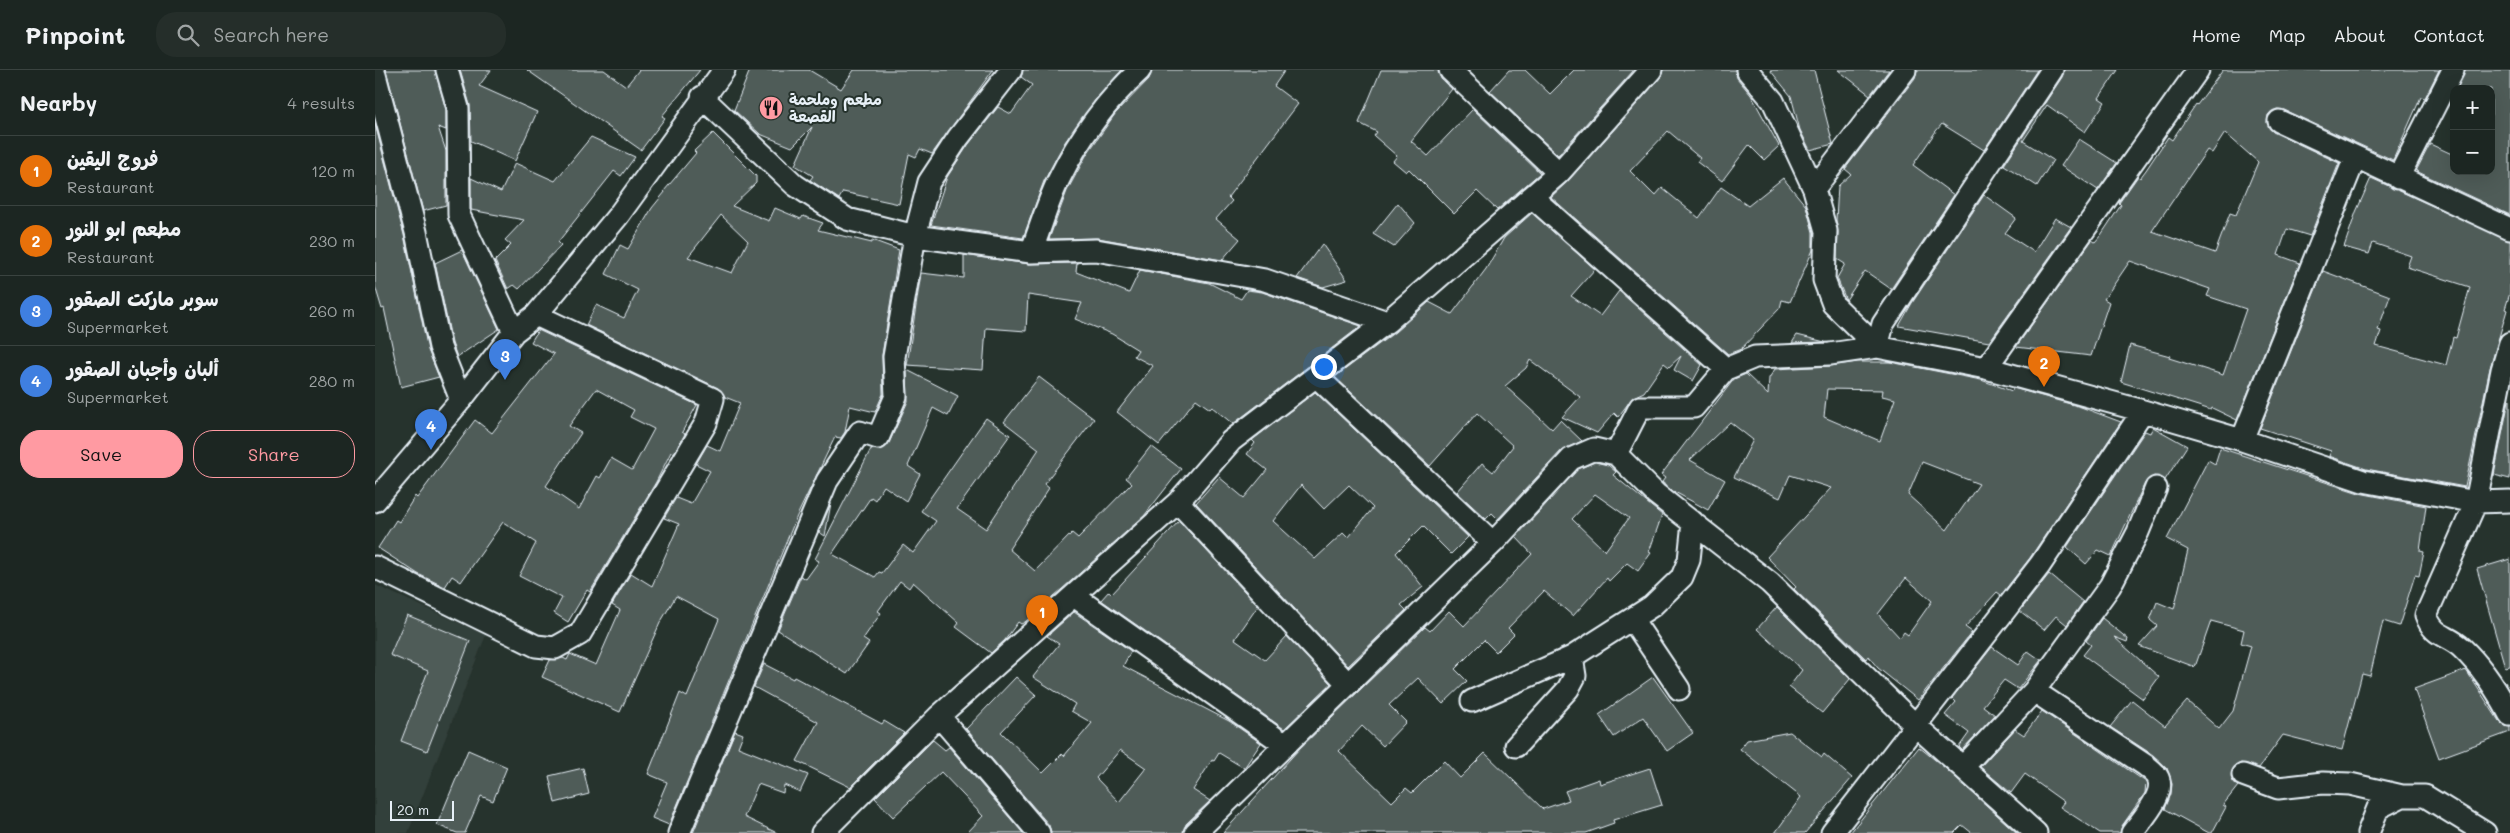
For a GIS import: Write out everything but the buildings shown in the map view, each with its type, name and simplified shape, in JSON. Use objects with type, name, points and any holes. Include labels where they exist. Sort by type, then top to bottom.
[{"type":"street","points":[[447,70],[458,108],[459,215],[514,332]]},
{"type":"street","points":[[375,501],[461,400],[514,332],[536,315],[618,216],[724,70]]},
{"type":"street","points":[[679,833],[827,481],[861,432],[878,438],[896,396],[894,357],[915,236],[929,182],[958,138],[1011,70]]},
{"type":"street","points":[[1031,252],[1060,177],[1090,128],[1125,84],[1140,70]]},
{"type":"street","points":[[1450,70],[1559,172]]},
{"type":"street","points":[[822,833],[939,716],[1178,502],[1231,441],[1387,322],[1532,197],[1559,172],[1651,70]]},
{"type":"street","points":[[1747,70],[1773,101],[1814,189],[1826,231],[1824,280],[1833,304],[1877,347]]},
{"type":"street","points":[[1814,189],[1905,70]]},
{"type":"street","points":[[1877,347],[1883,324],[2052,70]]},
{"type":"street","points":[[1986,368],[2198,70]]},
{"type":"street","points":[[2398,178],[2453,70]]},
{"type":"street","points":[[375,75],[416,232],[440,347],[461,400]]},
{"type":"street","points":[[703,97],[795,185],[847,219],[915,236],[1031,252],[1096,250],[1265,280],[1387,322]]},
{"type":"street","points":[[2279,121],[2510,229]]},
{"type":"street","points":[[2242,440],[2355,158]]},
{"type":"street","points":[[1532,197],[1726,369]]},
{"type":"street","points":[[375,567],[536,646],[555,648],[580,634],[707,423],[713,399],[536,315]]},
{"type":"street","points":[[2510,343],[2502,370],[2476,502],[2426,615],[2430,626],[2438,634],[2461,647],[2494,685],[2510,714]]},
{"type":"street","points":[[1616,454],[1640,407],[1694,407],[1726,369],[1755,357],[1829,354],[1877,347],[1986,368],[2143,411],[2242,440],[2363,481],[2476,502],[2510,501]]},
{"type":"street","points":[[1317,376],[1493,542]]},
{"type":"street","points":[[1832,833],[1914,724],[2040,565],[2143,411]]},
{"type":"street","points":[[1195,833],[1493,542],[1571,459],[1594,449],[1616,454],[1656,494],[1770,583],[1914,724],[2036,833]]},
{"type":"street","points":[[1963,767],[2033,691],[2110,586],[2139,532],[2156,488]]},
{"type":"street","points":[[1178,502],[1348,684]]},
{"type":"street","points":[[1472,701],[1572,657],[1652,606],[1682,577],[1689,560],[1693,522]]},
{"type":"street","points":[[1074,596],[1284,744]]},
{"type":"street","points":[[1632,619],[1679,689]]},
{"type":"street","points":[[1516,746],[1568,689],[1575,676],[1572,657]]},
{"type":"street","points":[[2033,691],[2145,765],[2158,777],[2160,786],[2157,796],[2132,833]]},
{"type":"street","points":[[939,716],[1039,833]]},
{"type":"street","points":[[2243,775],[2278,788],[2323,783],[2350,784],[2402,796],[2425,796],[2485,833]]},
{"type":"street","points":[[2368,833],[2378,808],[2402,796]]},
{"type":"shaded area","points":[[375,585],[486,635],[408,833],[375,833]]},
{"type":"place","name":"مطعم وملحمة القصعة","points":[[771,108]]},
{"type":"place","name":"سوبر ماركت الصقور","points":[[505,380]]},
{"type":"place","name":"مطعم ابو النور","points":[[2044,387]]},
{"type":"place","name":"ألبان وأجبان الصقور","points":[[431,450]]},
{"type":"place","name":"فروج اليقين","points":[[1042,636]]}]
